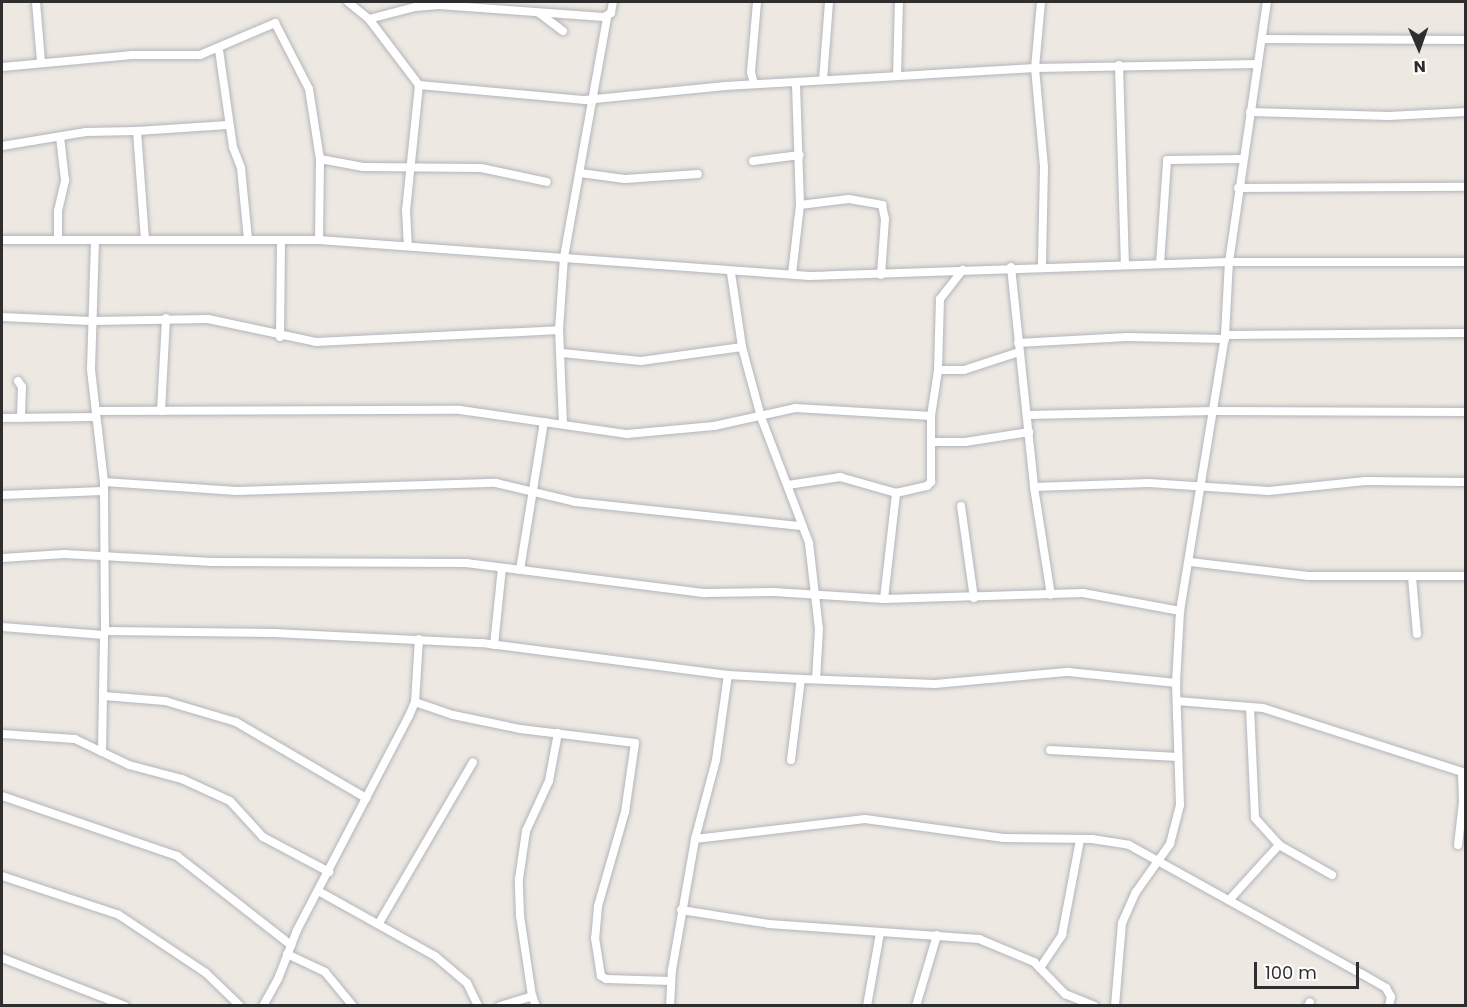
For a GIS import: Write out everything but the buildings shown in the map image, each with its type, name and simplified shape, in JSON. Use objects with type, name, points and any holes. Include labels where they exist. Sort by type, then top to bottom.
[{"type":"street","points":[[36,2],[41,62]]},
{"type":"street","points":[[348,2],[369,19],[419,85],[411,169],[408,246]]},
{"type":"street","points":[[563,424],[560,330],[564,257],[607,17],[613,2]]},
{"type":"street","points":[[754,84],[751,72],[757,2]]},
{"type":"street","points":[[823,80],[829,2]]},
{"type":"street","points":[[897,76],[899,2]]},
{"type":"street","points":[[1041,2],[1035,68],[1044,167],[1042,266]]},
{"type":"street","points":[[1115,1005],[1122,923],[1136,892],[1161,861],[1177,827],[1176,683],[1180,611],[1190,562],[1225,337],[1229,262],[1238,188],[1267,2]]},
{"type":"street","points":[[369,19],[439,3],[607,17]]},
{"type":"street","points":[[539,12],[563,31]]},
{"type":"street","points":[[2,67],[132,55],[200,55],[219,50],[269,23],[278,26],[309,89],[320,159],[319,240]]},
{"type":"street","points":[[1262,39],[1466,40]]},
{"type":"street","points":[[219,50],[228,125],[241,168],[248,239]]},
{"type":"street","points":[[419,85],[569,100],[754,84],[1035,68],[1258,64]]},
{"type":"street","points":[[1119,65],[1125,264]]},
{"type":"street","points":[[792,274],[800,205],[796,83]]},
{"type":"street","points":[[1250,112],[1389,116],[1466,112]]},
{"type":"street","points":[[2,146],[86,132],[228,125]]},
{"type":"street","points":[[137,131],[145,240]]},
{"type":"street","points":[[58,240],[58,211],[65,180],[60,137]]},
{"type":"street","points":[[753,161],[800,155]]},
{"type":"street","points":[[320,159],[363,167],[480,168],[547,182]]},
{"type":"street","points":[[1160,264],[1167,160],[1242,159]]},
{"type":"street","points":[[580,173],[625,179],[698,174]]},
{"type":"street","points":[[1238,188],[1466,187]]},
{"type":"street","points":[[800,205],[849,199],[882,206],[885,219],[881,275]]},
{"type":"street","points":[[2,240],[95,242],[319,240],[564,257],[731,273],[792,274],[881,275],[1011,267],[1229,262],[1466,262]]},
{"type":"street","points":[[95,242],[91,321],[96,414],[104,487],[106,557],[102,752]]},
{"type":"street","points":[[280,337],[281,242]]},
{"type":"street","points":[[1011,267],[1034,487],[1051,595]]},
{"type":"street","points":[[788,485],[840,477],[896,493],[930,485],[931,416],[938,370],[940,299],[963,270]]},
{"type":"street","points":[[731,273],[742,347],[762,417],[809,543],[819,629],[816,679]]},
{"type":"street","points":[[2,317],[91,321],[208,319],[280,337],[316,342],[560,330]]},
{"type":"street","points":[[161,411],[160,365],[166,318]]},
{"type":"street","points":[[938,370],[964,370],[1019,347],[1127,337],[1466,333]]},
{"type":"street","points":[[562,353],[641,361],[742,347]]},
{"type":"street","points":[[18,381],[22,387],[21,418]]},
{"type":"street","points":[[2,418],[161,411],[460,410],[649,433],[762,417],[795,408],[823,407],[931,416]]},
{"type":"street","points":[[1027,415],[1214,411],[1466,412]]},
{"type":"street","points":[[520,570],[536,493],[544,422]]},
{"type":"street","points":[[932,442],[965,442],[1029,432]]},
{"type":"street","points":[[1034,487],[1202,486],[1269,490],[1365,481],[1466,482]]},
{"type":"street","points":[[2,495],[104,487],[237,490],[496,483],[586,503],[801,526]]},
{"type":"street","points":[[884,599],[896,493]]},
{"type":"street","points":[[961,506],[974,598]]},
{"type":"street","points":[[2,558],[64,554],[212,562],[466,563],[705,593],[816,594],[884,599],[1083,593],[1180,611]]},
{"type":"street","points":[[1190,562],[1308,576],[1466,576]]},
{"type":"street","points":[[494,645],[502,568]]},
{"type":"street","points":[[1412,577],[1417,634]]},
{"type":"street","points":[[2,627],[104,633],[419,639],[494,645],[728,675],[935,684],[1068,672],[1176,683]]},
{"type":"street","points":[[262,1005],[278,979],[291,945],[415,702],[419,639]]},
{"type":"street","points":[[670,1005],[681,910],[695,839],[716,760],[728,675]]},
{"type":"street","points":[[791,760],[801,678]]},
{"type":"street","points":[[104,696],[165,700],[236,722],[366,798]]},
{"type":"street","points":[[1177,701],[1250,707],[1464,772],[1458,845]]},
{"type":"street","points":[[415,702],[453,715],[558,734],[635,744],[625,812],[598,906],[596,938],[601,976],[606,979],[671,981]]},
{"type":"street","points":[[1250,707],[1255,818],[1279,845],[1332,875]]},
{"type":"street","points":[[2,734],[75,739],[129,765],[182,779],[230,801],[263,837],[329,872]]},
{"type":"street","points":[[536,1005],[532,996],[520,916],[519,879],[526,831],[549,781],[558,734]]},
{"type":"street","points":[[1050,750],[1178,757]]},
{"type":"street","points":[[379,923],[473,762]]},
{"type":"street","points":[[2,796],[177,856],[291,945]]},
{"type":"street","points":[[695,839],[866,819],[1004,838],[1080,840],[1129,845],[1231,898],[1386,988],[1391,997],[1389,1005]]},
{"type":"street","points":[[1040,968],[1062,935],[1080,840]]},
{"type":"street","points":[[1231,898],[1279,845]]},
{"type":"street","points":[[2,876],[119,915],[206,973],[240,1005]]},
{"type":"street","points":[[320,892],[379,923],[461,976],[478,1005]]},
{"type":"street","points":[[681,910],[769,924],[937,935],[996,945],[1013,950],[1040,968],[1065,994],[1095,1005]]},
{"type":"street","points":[[867,1005],[880,933]]},
{"type":"street","points":[[916,1005],[937,935]]},
{"type":"street","points":[[287,954],[325,972],[353,1005]]},
{"type":"street","points":[[2,958],[125,1005]]},
{"type":"street","points":[[500,1005],[532,996]]}]
